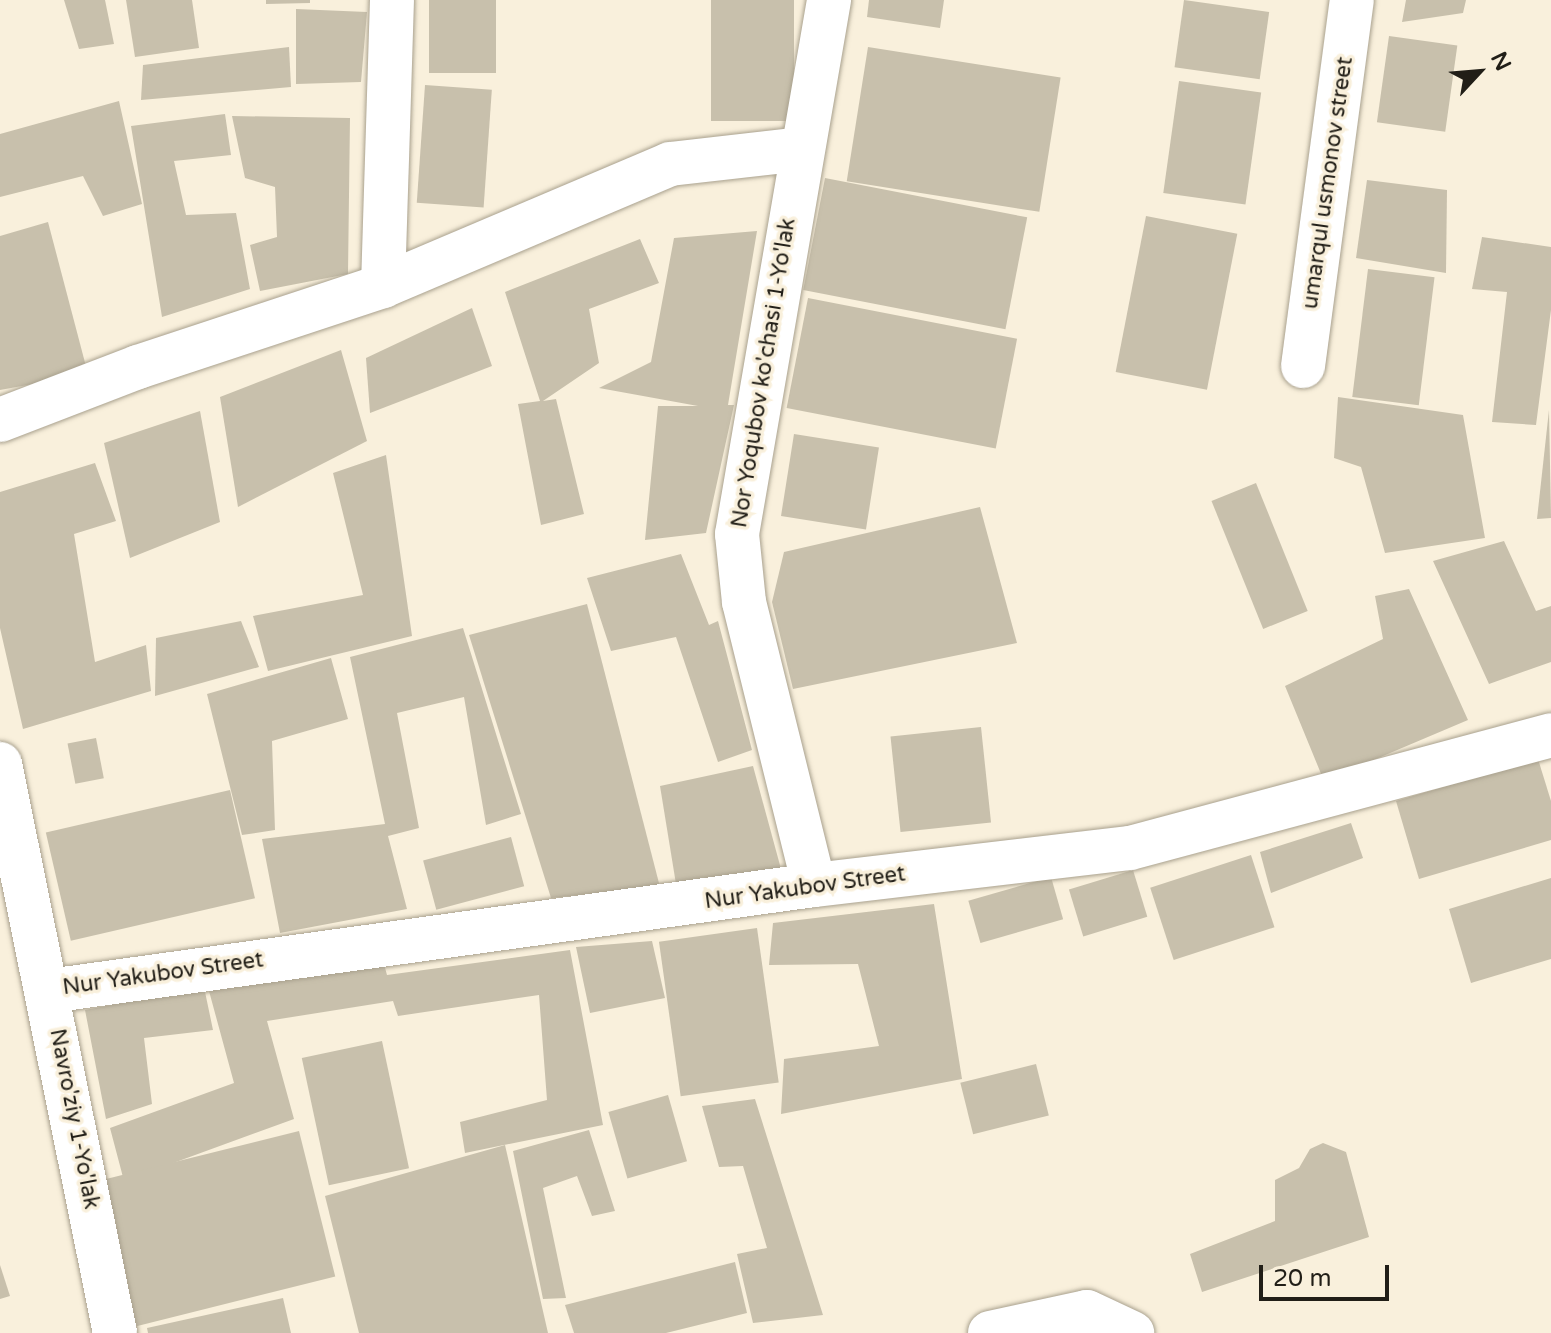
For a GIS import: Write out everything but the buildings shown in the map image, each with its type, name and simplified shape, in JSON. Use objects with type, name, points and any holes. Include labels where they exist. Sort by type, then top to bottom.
[{"type":"street","points":[[383,286],[392,0]]},
{"type":"street","name":"Nor Yoqubov ko'chasi 1-Yo'lak","points":[[814,885],[744,602],[737,534],[829,0]]},
{"type":"street","name":"umarqul usmonov street","points":[[1303,366],[1352,0]]},
{"type":"street","points":[[0,420],[138,367],[383,286],[670,164],[801,149]]},
{"type":"street","name":"Nur Yakubov Street","points":[[49,991],[814,885],[1130,848],[1551,735]]},
{"type":"street","name":"Navro'ziy 1-Yo'lak","points":[[0,764],[49,991],[115,1333]]},
{"type":"street","points":[[990,1333],[1087,1312],[1132,1333]]}]
